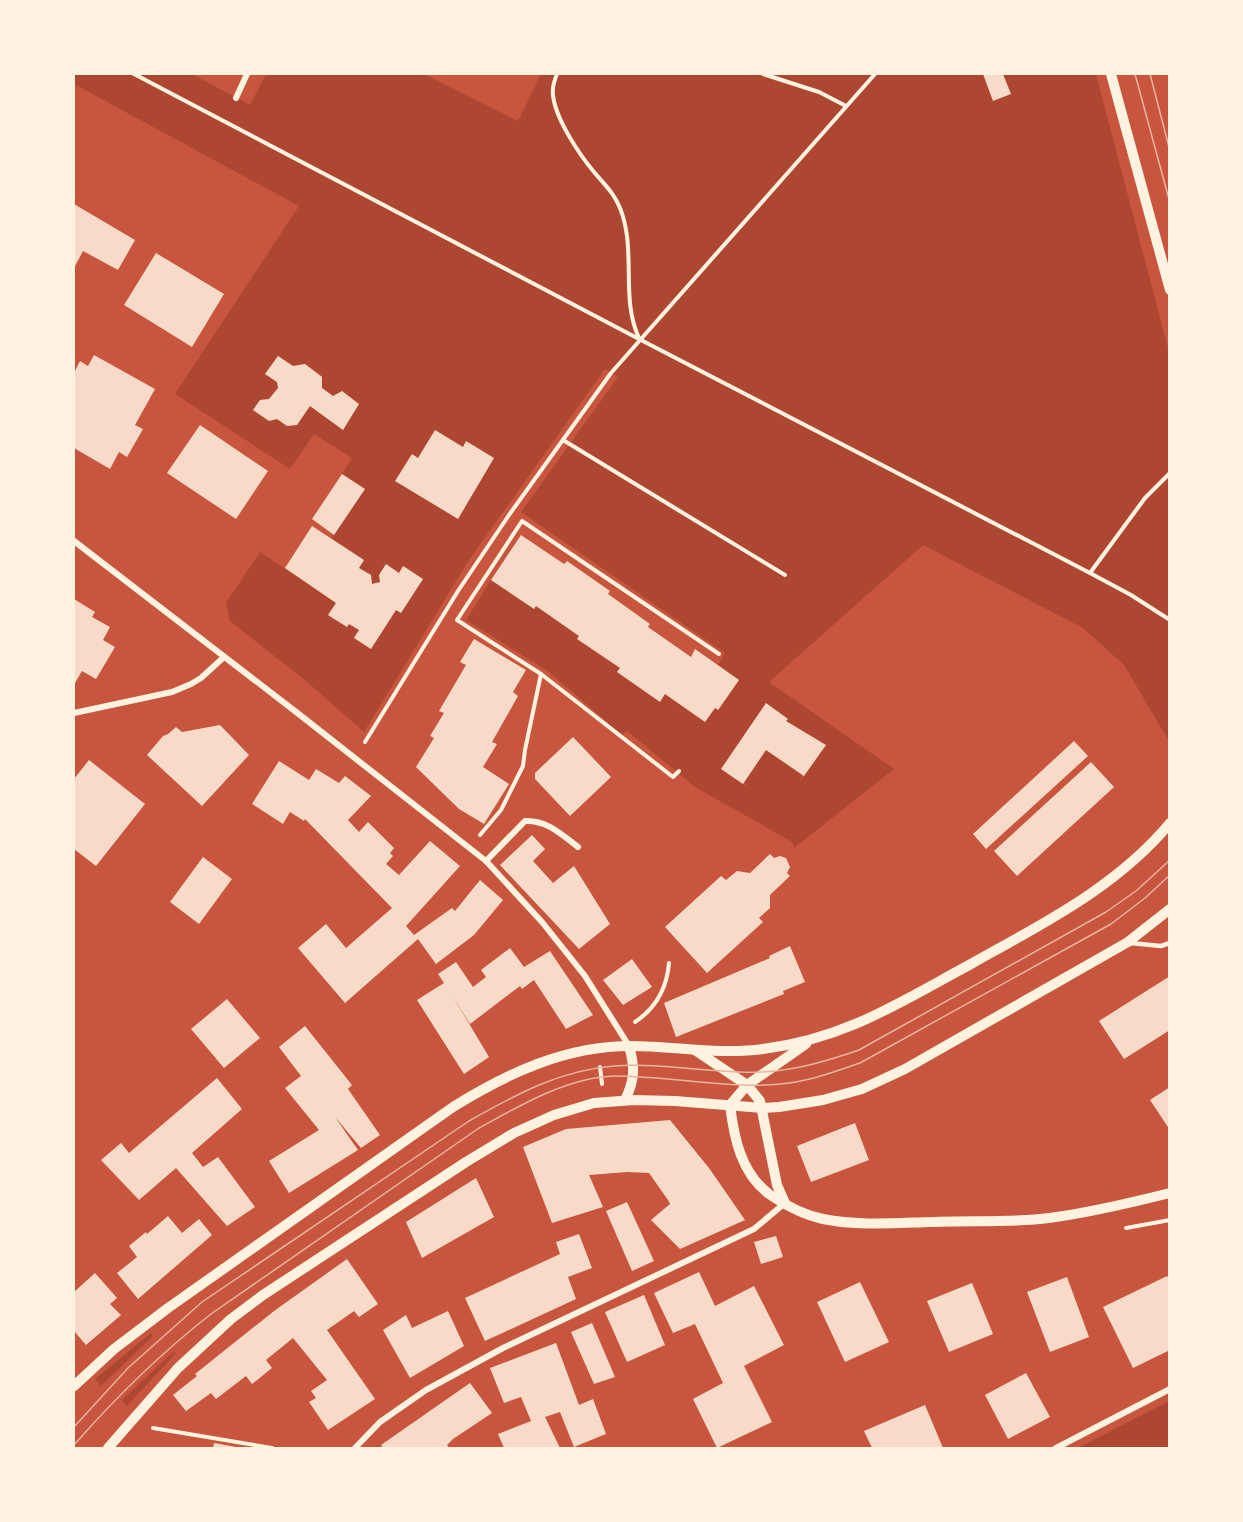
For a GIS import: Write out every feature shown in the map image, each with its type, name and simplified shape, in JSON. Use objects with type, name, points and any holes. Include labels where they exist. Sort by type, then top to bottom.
[{"type":"street","points":[[236,98],[247,74]]},
{"type":"street","points":[[1111,74],[1170,290]]},
{"type":"street","points":[[74,541],[486,861],[542,922],[585,976],[629,1046],[635,1065],[634,1078],[625,1100]]},
{"type":"street","points":[[74,713],[172,692],[201,678],[224,657]]},
{"type":"street","points":[[486,861],[525,822],[537,821],[548,825],[578,847]]},
{"type":"street","points":[[74,1386],[114,1349],[168,1308],[468,1098],[497,1081],[550,1058],[585,1051],[629,1046],[694,1050],[761,1050],[812,1040],[841,1031],[873,1017],[1036,928],[1099,889],[1124,870],[1156,840],[1170,823]]},
{"type":"street","points":[[108,1449],[178,1368],[231,1319],[262,1295],[514,1133],[566,1110],[594,1103],[625,1100],[675,1101],[763,1108],[795,1106],[862,1089],[905,1069],[1128,942],[1170,909]]},
{"type":"street","points":[[812,1040],[747,1085],[730,1105],[734,1136],[748,1169],[761,1186],[784,1203],[812,1216],[861,1224],[1048,1218],[1170,1193]]},
{"type":"street","points":[[694,1050],[747,1085],[756,1094],[763,1108],[777,1185],[784,1203]]},
{"type":"street","points":[[355,1449],[380,1422],[426,1390],[503,1348],[754,1229],[784,1203]]},
{"type":"street","points":[[1056,1449],[1170,1389]]},
{"type":"lane","points":[[1128,942],[1161,946],[1170,943]]},
{"type":"path","points":[[134,74],[1090,573],[1170,620]]},
{"type":"path","points":[[558,74],[553,84],[553,98],[559,116],[593,171],[611,190],[621,210],[629,260],[630,315],[639,339]]},
{"type":"path","points":[[763,74],[819,92],[846,106]]},
{"type":"path","points":[[356,758],[458,591],[611,373],[875,74]]},
{"type":"path","points":[[563,440],[786,575]]},
{"type":"path","points":[[1090,573],[1145,498],[1170,472]]},
{"type":"path","points":[[679,771],[673,777],[540,674],[457,620],[522,521],[719,654]]},
{"type":"path","points":[[470,847],[501,810],[523,766],[540,674]]},
{"type":"path","points":[[634,1024],[651,1009],[658,999],[668,981],[669,963]]},
{"type":"path","points":[[152,1427],[272,1449]]},
{"type":"shaded area","points":[[74,74],[192,74],[250,105],[266,74],[424,74],[518,121],[541,74],[1096,74],[1169,352],[1169,741],[1124,665],[1083,628],[923,545],[769,682],[894,769],[794,848],[792,842],[695,787],[627,731],[622,735],[549,672],[466,620],[491,580],[534,609],[536,606],[579,636],[577,639],[620,668],[617,672],[659,701],[665,694],[705,722],[715,708],[719,710],[739,680],[718,665],[725,653],[521,512],[618,377],[605,369],[469,560],[364,732],[306,681],[230,621],[226,603],[260,552],[336,603],[329,616],[347,627],[349,624],[359,630],[354,638],[370,649],[396,610],[401,613],[423,579],[404,566],[399,573],[386,564],[379,575],[380,582],[372,584],[370,575],[359,568],[364,560],[332,539],[342,474],[352,458],[314,434],[290,469],[175,394],[299,206],[74,84]],"holes":[[[278,356],[293,366],[305,364],[322,376],[322,388],[333,396],[342,392],[359,404],[343,430],[310,406],[297,425],[287,426],[277,419],[269,421],[253,410],[260,400],[269,399],[278,388],[277,382],[265,374]],[[766,704],[787,718],[786,721],[825,745],[800,782],[802,775],[766,750],[744,782],[748,788],[721,769]]]},
{"type":"shaded area","points":[[151,1333],[153,1336],[101,1386],[95,1379]]},
{"type":"shaded area","points":[[173,1352],[176,1353],[127,1406],[122,1400]]},
{"type":"shaded area","points":[[1169,1401],[1169,1448],[1078,1448]]},
{"type":"building","points":[[983,74],[1003,74],[1011,94],[993,101]]},
{"type":"building","points":[[74,204],[135,240],[118,270],[83,251],[74,268]]},
{"type":"building","points":[[156,253],[224,294],[192,347],[124,305]]},
{"type":"building","points":[[94,355],[155,389],[135,425],[143,429],[127,457],[119,452],[110,469],[74,448],[74,373],[80,361],[88,366]]},
{"type":"building","points":[[278,356],[293,366],[305,364],[322,377],[322,388],[333,396],[342,391],[359,404],[343,430],[310,406],[297,425],[287,426],[277,419],[269,421],[253,410],[260,400],[269,399],[278,388],[277,382],[265,374]]},
{"type":"building","points":[[200,425],[268,471],[236,519],[167,473]]},
{"type":"building","points":[[435,430],[463,447],[466,441],[494,458],[458,519],[395,481],[412,454],[418,458]]},
{"type":"building","points":[[342,474],[365,489],[334,535],[312,519]]},
{"type":"building","points":[[312,526],[364,560],[359,568],[371,575],[372,584],[380,582],[379,575],[386,564],[399,573],[403,566],[423,579],[401,613],[396,610],[371,649],[354,638],[359,630],[349,624],[347,627],[328,615],[336,603],[285,568]]},
{"type":"building","points":[[521,535],[564,564],[567,561],[610,591],[608,594],[650,624],[648,627],[691,657],[695,649],[739,680],[718,710],[715,708],[705,722],[665,694],[660,702],[617,672],[620,668],[577,639],[579,636],[536,606],[534,609],[491,580]]},
{"type":"building","points":[[74,599],[95,612],[92,617],[110,627],[103,640],[115,647],[96,679],[82,671],[75,683]]},
{"type":"building","points":[[474,639],[526,670],[513,692],[518,696],[492,742],[497,744],[483,767],[509,784],[484,824],[459,809],[416,767],[434,738],[430,736],[444,713],[439,711],[466,665],[460,662]]},
{"type":"building","points":[[766,703],[788,719],[786,721],[826,745],[804,776],[766,750],[743,784],[721,769]]},
{"type":"building","points":[[220,725],[249,755],[202,806],[147,755],[163,736],[176,727],[182,732]]},
{"type":"building","points":[[573,737],[611,777],[570,816],[535,779],[535,773]]},
{"type":"building","points":[[1074,741],[1088,756],[986,849],[973,834]]},
{"type":"building","points":[[89,760],[145,804],[96,866],[74,849],[74,779]]},
{"type":"building","points":[[279,761],[309,780],[316,769],[339,783],[345,776],[371,796],[348,820],[359,832],[368,822],[394,848],[390,853],[393,856],[386,864],[399,875],[430,841],[460,866],[406,926],[414,935],[452,908],[455,911],[480,880],[503,900],[474,935],[436,964],[418,939],[345,1003],[298,948],[326,924],[346,948],[392,908],[305,819],[304,821],[290,812],[283,824],[252,804]]},
{"type":"building","points":[[1091,762],[1114,787],[1017,876],[994,851]]},
{"type":"building","points":[[532,835],[545,849],[533,861],[553,883],[574,866],[610,924],[579,949],[500,865]]},
{"type":"building","points":[[770,854],[774,858],[780,856],[786,858],[790,867],[787,873],[790,876],[770,895],[770,908],[759,918],[763,922],[707,973],[665,927],[721,876],[726,880],[737,871],[750,873]]},
{"type":"building","points":[[203,857],[232,879],[199,924],[170,902]]},
{"type":"building","points":[[790,946],[805,982],[783,991],[784,994],[676,1037],[664,1003],[770,958],[769,956]]},
{"type":"building","points":[[510,948],[524,967],[550,951],[593,1015],[566,1029],[534,980],[522,989],[520,986],[470,1024],[452,995],[489,1057],[464,1074],[417,1000],[444,983],[438,974],[456,962],[473,987],[486,977],[481,970]]},
{"type":"building","points":[[632,959],[652,987],[623,1005],[603,980]]},
{"type":"building","points":[[1170,976],[1170,1030],[1124,1059],[1099,1021]]},
{"type":"building","points":[[227,999],[260,1038],[224,1068],[191,1029]]},
{"type":"building","points":[[305,1026],[352,1085],[348,1089],[380,1135],[361,1148],[335,1117],[358,1150],[289,1193],[269,1161],[319,1130],[285,1088],[301,1076],[279,1047]]},
{"type":"building","points":[[217,1078],[242,1109],[192,1153],[203,1167],[218,1157],[255,1207],[227,1226],[176,1168],[139,1200],[101,1160],[121,1143],[129,1153]]},
{"type":"building","points":[[1170,1087],[1170,1130],[1150,1100]]},
{"type":"building","points":[[670,1120],[709,1168],[745,1220],[680,1249],[651,1220],[670,1204],[668,1200],[649,1173],[627,1172],[589,1175],[603,1207],[552,1223],[523,1147],[566,1129]]},
{"type":"building","points":[[855,1123],[869,1160],[811,1182],[797,1146]]},
{"type":"building","points":[[476,1178],[494,1217],[422,1258],[406,1222]]},
{"type":"building","points":[[627,1202],[654,1261],[632,1271],[606,1211]]},
{"type":"building","points":[[168,1216],[182,1233],[199,1219],[212,1235],[138,1299],[117,1273],[137,1257],[129,1246]]},
{"type":"building","points":[[579,1234],[592,1268],[568,1277],[576,1299],[485,1341],[465,1298],[560,1254],[556,1242]]},
{"type":"building","points":[[776,1236],[783,1257],[761,1264],[754,1242]]},
{"type":"building","points":[[347,1259],[378,1304],[359,1317],[354,1311],[327,1330],[375,1399],[328,1430],[309,1402],[316,1398],[311,1391],[327,1380],[293,1338],[266,1360],[272,1368],[252,1384],[246,1376],[216,1399],[211,1393],[186,1411],[173,1395],[197,1376],[195,1374],[274,1311]]},
{"type":"building","points":[[699,1272],[715,1306],[754,1286],[784,1345],[744,1366],[772,1422],[717,1448],[693,1399],[723,1383],[695,1324],[673,1333],[654,1293]]},
{"type":"building","points":[[95,1273],[117,1298],[110,1304],[121,1315],[86,1345],[74,1331],[74,1292]]},
{"type":"building","points":[[1167,1276],[1170,1280],[1170,1350],[1133,1368],[1103,1307]]},
{"type":"building","points":[[1067,1277],[1089,1337],[1050,1352],[1027,1292]]},
{"type":"building","points":[[860,1282],[889,1342],[845,1362],[817,1302]]},
{"type":"building","points":[[972,1283],[993,1334],[949,1352],[927,1301]]},
{"type":"building","points":[[644,1295],[665,1345],[627,1362],[605,1312]]},
{"type":"building","points":[[448,1311],[464,1346],[410,1378],[383,1330],[406,1315],[412,1328]]},
{"type":"building","points":[[592,1323],[615,1377],[594,1384],[571,1332]]},
{"type":"building","points":[[556,1343],[579,1405],[593,1399],[606,1434],[574,1447],[560,1412],[545,1417],[560,1448],[504,1448],[498,1434],[531,1421],[521,1397],[504,1403],[490,1368]]},
{"type":"building","points":[[1026,1373],[1050,1417],[1008,1439],[985,1395]]},
{"type":"building","points":[[470,1383],[492,1413],[453,1439],[447,1445],[449,1448],[383,1448],[381,1445]]},
{"type":"building","points":[[925,1405],[943,1448],[872,1448],[864,1431]]},
{"type":"building","points":[[214,1443],[236,1447],[236,1448],[213,1448]]},
{"type":"tram line","points":[[1135,74],[1170,203]]},
{"type":"tram line","points":[[1150,74],[1170,151]]},
{"type":"tram line","points":[[74,1427],[128,1368],[202,1302],[469,1121],[503,1102],[557,1078],[594,1068],[632,1065],[742,1072],[773,1071],[810,1065],[859,1050],[1106,912],[1136,891],[1170,860]]},
{"type":"tram line","points":[[74,1445],[139,1376],[211,1314],[479,1128],[511,1111],[562,1087],[597,1078],[615,1076],[718,1084],[780,1084],[810,1079],[860,1063],[1111,924],[1170,875]]}]
